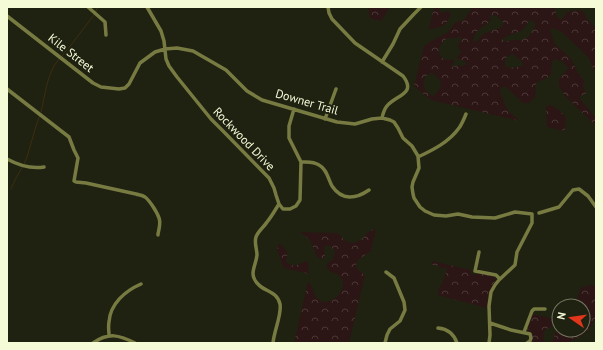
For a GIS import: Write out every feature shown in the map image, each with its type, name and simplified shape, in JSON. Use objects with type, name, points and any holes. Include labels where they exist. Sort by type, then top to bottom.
[{"type":"street","points":[[88,7],[105,22],[106,35]]},
{"type":"street","name":"Rockwood Drive","points":[[147,7],[161,31],[166,59],[169,66],[211,120],[269,178],[279,204]]},
{"type":"street","points":[[328,7],[332,19],[355,43],[407,80],[408,88],[405,93],[387,105],[382,118],[394,122],[403,138],[412,146],[418,157],[419,168],[413,182],[413,194],[420,207],[429,213],[440,216],[458,214],[472,217],[495,218],[515,212],[532,214],[532,223],[517,252],[515,265],[500,279],[491,292],[489,306],[489,343]]},
{"type":"street","points":[[382,62],[400,29],[421,7]]},
{"type":"street","name":"Kile Street","points":[[7,16],[101,87],[119,89],[125,88],[129,84]]},
{"type":"street","name":"Downer Trail","points":[[129,84],[140,63],[153,54],[165,49],[177,48],[193,51],[226,70],[247,91],[262,100],[337,122],[355,124],[382,118]]},
{"type":"street","points":[[325,119],[336,88]]},
{"type":"street","points":[[7,89],[69,137],[78,158],[74,181],[142,195],[146,198],[160,219],[158,236]]},
{"type":"street","points":[[274,343],[274,337],[281,310],[280,303],[278,297],[256,283],[253,270],[257,256],[255,243],[256,236],[259,231],[269,220],[279,204],[283,209],[290,209],[296,206],[300,200],[301,162],[289,138],[289,126],[294,109]]},
{"type":"street","points":[[418,157],[435,149],[453,135],[460,127],[466,114]]},
{"type":"street","points":[[7,159],[13,163],[37,168],[44,167]]},
{"type":"street","points":[[301,162],[311,162],[321,166],[326,172],[333,187],[342,195],[353,198],[362,195],[368,190]]},
{"type":"street","points":[[539,213],[558,207],[573,190],[579,188],[588,196],[596,207]]},
{"type":"street","points":[[479,252],[475,271],[496,275],[500,279]]},
{"type":"street","points":[[385,343],[390,329],[400,321],[405,310],[404,302],[394,278],[386,272]]},
{"type":"street","points":[[109,335],[108,323],[114,306],[125,293],[141,284]]},
{"type":"street","points":[[524,332],[532,311],[534,309],[545,309]]},
{"type":"street","points":[[490,323],[530,334],[531,338],[527,343]]},
{"type":"street","points":[[438,328],[447,330],[452,334],[457,343]]},
{"type":"street","points":[[94,343],[100,338],[109,335],[121,336],[135,343]]},
{"type":"green space","points":[[368,7],[389,7],[389,9],[381,21],[370,18]]},
{"type":"green space","points":[[434,7],[440,7],[439,11],[442,13],[448,11],[451,14],[443,26],[429,29]]},
{"type":"green space","points":[[470,7],[556,7],[557,17],[561,20],[567,12],[579,10],[584,12],[587,19],[596,28],[596,72],[594,71],[589,58],[562,32],[552,28],[550,30],[555,44],[571,59],[584,81],[583,85],[586,94],[580,96],[581,100],[596,118],[596,124],[565,96],[559,86],[559,79],[568,68],[563,62],[554,59],[552,61],[551,74],[547,78],[536,83],[535,97],[529,103],[523,103],[505,86],[501,88],[500,93],[508,111],[520,121],[431,100],[414,86],[424,46],[448,32],[456,22],[464,20],[471,10]],"holes":[[[490,16],[495,16],[500,19],[504,23],[502,27],[483,34],[477,41],[473,41],[476,33],[489,22],[491,19]],[[531,20],[535,22],[535,27],[529,36],[522,40],[503,42],[503,39],[523,29]],[[461,37],[458,46],[461,52],[457,57],[467,64],[462,66],[451,66],[454,62],[453,59],[443,59],[439,53],[439,48],[442,43],[446,39]],[[513,54],[521,61],[523,66],[511,68],[507,67],[505,66],[507,56]],[[432,73],[440,81],[441,84],[439,90],[433,96],[424,88],[425,77]]]},
{"type":"green space","points":[[549,105],[559,110],[566,118],[565,131],[547,127],[546,107]]},
{"type":"green space","points":[[376,229],[371,251],[358,260],[356,264],[357,269],[365,275],[349,343],[294,343],[308,281],[316,297],[322,302],[331,301],[338,296],[343,287],[343,281],[338,274],[331,272],[326,267],[333,259],[335,251],[327,245],[324,247],[325,257],[321,259],[317,257],[310,240],[300,232],[338,233],[343,239],[352,243],[359,241],[368,232]]},
{"type":"green space","points":[[279,243],[287,251],[286,262],[289,264],[298,265],[305,261],[308,262],[309,274],[284,268],[277,250]]},
{"type":"green space","points":[[432,261],[471,270],[471,273],[474,275],[481,273],[495,277],[495,282],[489,294],[487,308],[438,295],[447,270],[446,268],[441,268],[437,265],[431,265]]},
{"type":"green space","points":[[581,286],[584,288],[586,286],[596,286],[596,318],[591,326],[591,298],[577,298]]},
{"type":"green space","points":[[532,314],[551,318],[551,327],[544,333],[544,343],[532,342],[533,334],[527,330]]},
{"type":"green space","points":[[554,338],[577,338],[568,343],[552,343]]},
{"type":"waterway","points":[[61,57],[94,15],[98,7]]},
{"type":"waterway","points":[[41,112],[49,77],[59,59]]},
{"type":"waterway","points":[[24,164],[40,115]]},
{"type":"waterway","points":[[11,189],[23,166]]}]
